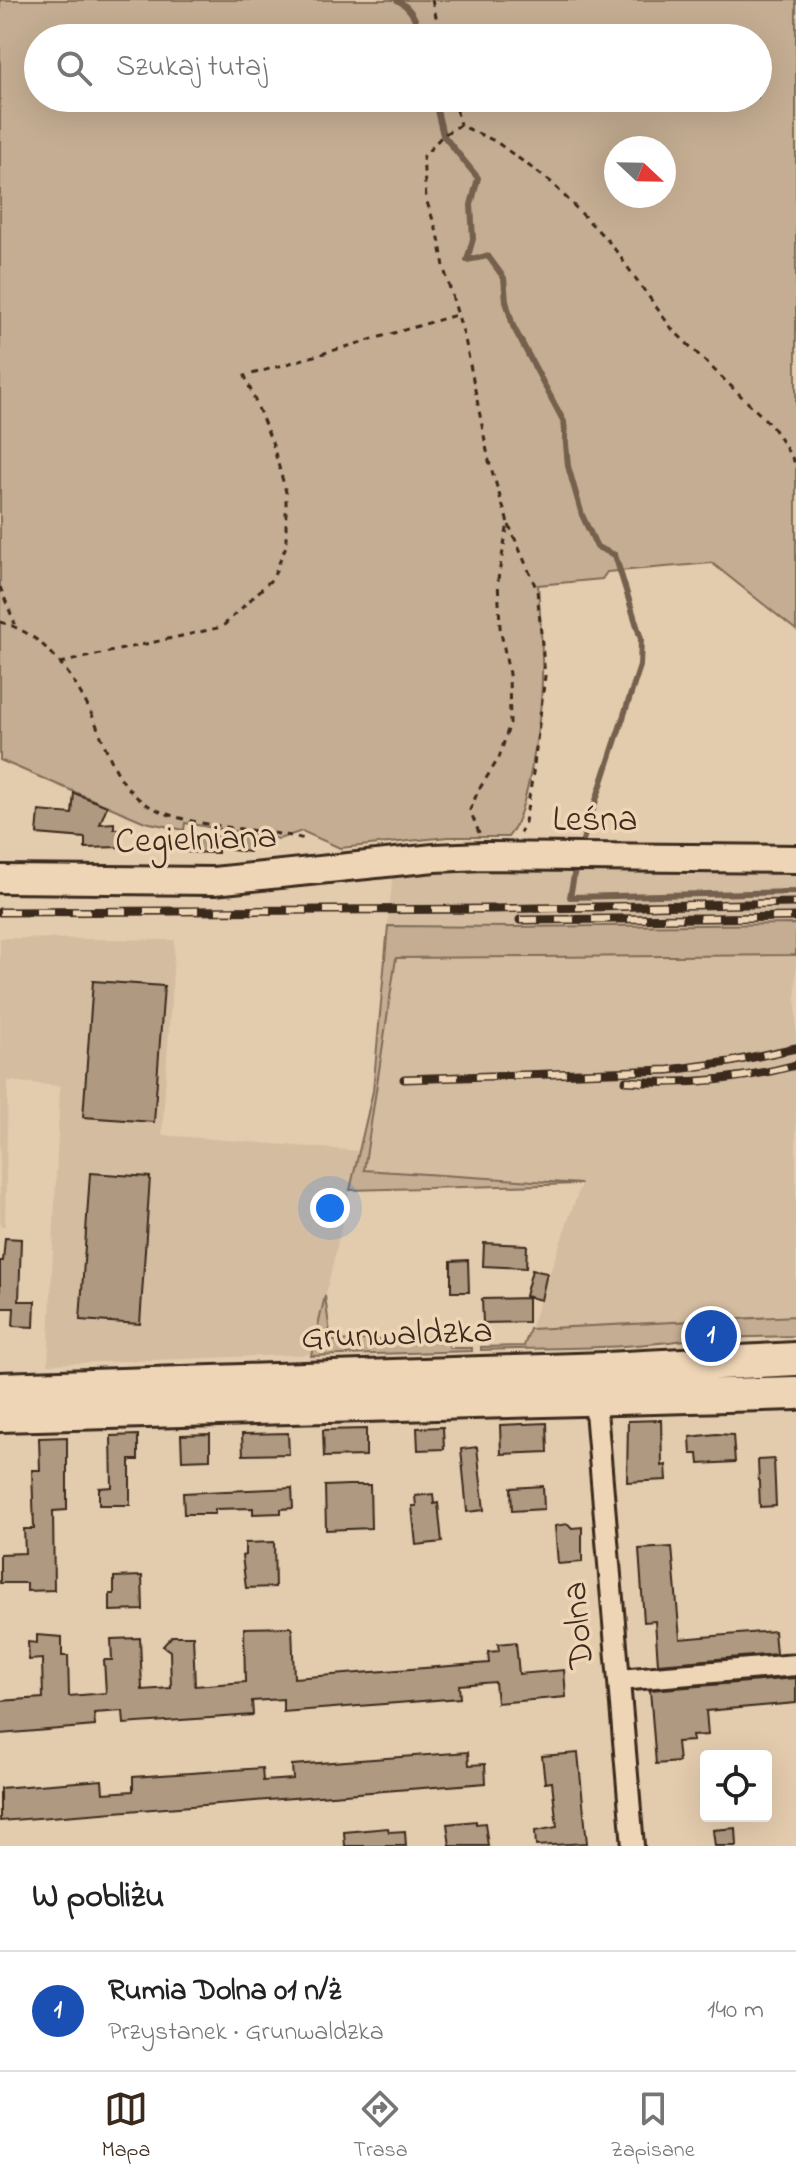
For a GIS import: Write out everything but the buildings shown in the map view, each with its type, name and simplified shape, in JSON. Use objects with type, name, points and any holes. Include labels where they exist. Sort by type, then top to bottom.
[{"type":"main road","name":"Grunwaldzka","points":[[0,1389],[598,1369],[796,1359]]},
{"type":"main road","name":"Grunwaldzka","points":[[0,1415],[796,1393]]},
{"type":"street","name":"Leśna","points":[[393,862],[484,856],[796,859]]},
{"type":"street","name":"Cegielniana","points":[[0,879],[214,881],[393,862]]},
{"type":"street","name":"Dolna","points":[[595,1399],[633,1846]]},
{"type":"street","points":[[619,1680],[796,1665]]},
{"type":"path","points":[[432,0],[438,24]]},
{"type":"path","points":[[457,112],[460,125]]},
{"type":"path","points":[[460,125],[443,135],[423,157],[426,199],[465,339],[489,461],[508,523],[537,590],[545,676],[525,822],[515,843]]},
{"type":"path","points":[[460,125],[495,141],[551,182],[611,244],[672,329],[771,425],[796,464]]},
{"type":"path","points":[[60,663],[222,627],[273,578],[286,546],[286,492],[272,442],[245,376],[456,315]]},
{"type":"path","points":[[484,844],[470,810],[499,758],[510,723],[509,674],[500,627],[498,579],[508,523]]},
{"type":"path","points":[[0,587],[16,626]]},
{"type":"path","points":[[0,622],[16,626],[47,647],[60,663],[89,708],[113,767],[141,800],[158,811],[185,819],[305,839]]},
{"type":"shaded area","points":[[0,0],[796,0],[796,630],[712,563],[607,572],[602,579],[538,585],[542,654],[540,713],[528,785],[508,837],[448,837],[340,848],[302,831],[279,839],[185,823],[184,830],[145,822],[0,760]]},
{"type":"shaded area","points":[[499,867],[796,870],[796,1316],[530,1329],[581,1184],[364,1170],[396,958],[386,943],[393,872]]},
{"type":"shaded area","points":[[796,924],[796,955],[396,958],[364,1170],[581,1184],[350,1190],[373,1091],[388,926]]},
{"type":"shaded area","points":[[0,938],[175,940],[162,1135],[359,1151],[312,1354],[48,1364],[60,1086],[8,1081],[5,1226],[0,1226]]},
{"type":"shaded area","points":[[325,1296],[331,1341],[444,1337],[445,1326],[449,1326],[449,1348],[472,1348],[472,1351],[311,1356]]},
{"type":"shaded area","points":[[796,1316],[796,1336],[715,1338],[715,1335],[705,1334],[704,1337],[649,1344],[481,1350],[481,1347],[524,1346],[530,1329]]},
{"type":"waterway","points":[[397,0],[407,7],[416,24]]},
{"type":"waterway","points":[[437,112],[443,135],[478,178],[471,205],[473,239],[467,260],[488,256],[504,278],[513,326],[564,422],[568,466],[582,515],[597,547],[615,555],[641,639],[640,666],[583,840]]},
{"type":"waterway","points":[[575,870],[570,897],[796,892]]},
{"type":"railway","points":[[0,912],[491,909],[796,903]]},
{"type":"railway","points":[[520,920],[796,917]]},
{"type":"railway","points":[[404,1079],[669,1070],[730,1062],[796,1048]]},
{"type":"railway","points":[[626,1081],[712,1080],[796,1065]]},
{"type":"place","name":"Rumia Dolna 01 n/ż","points":[[711,1336]]}]
